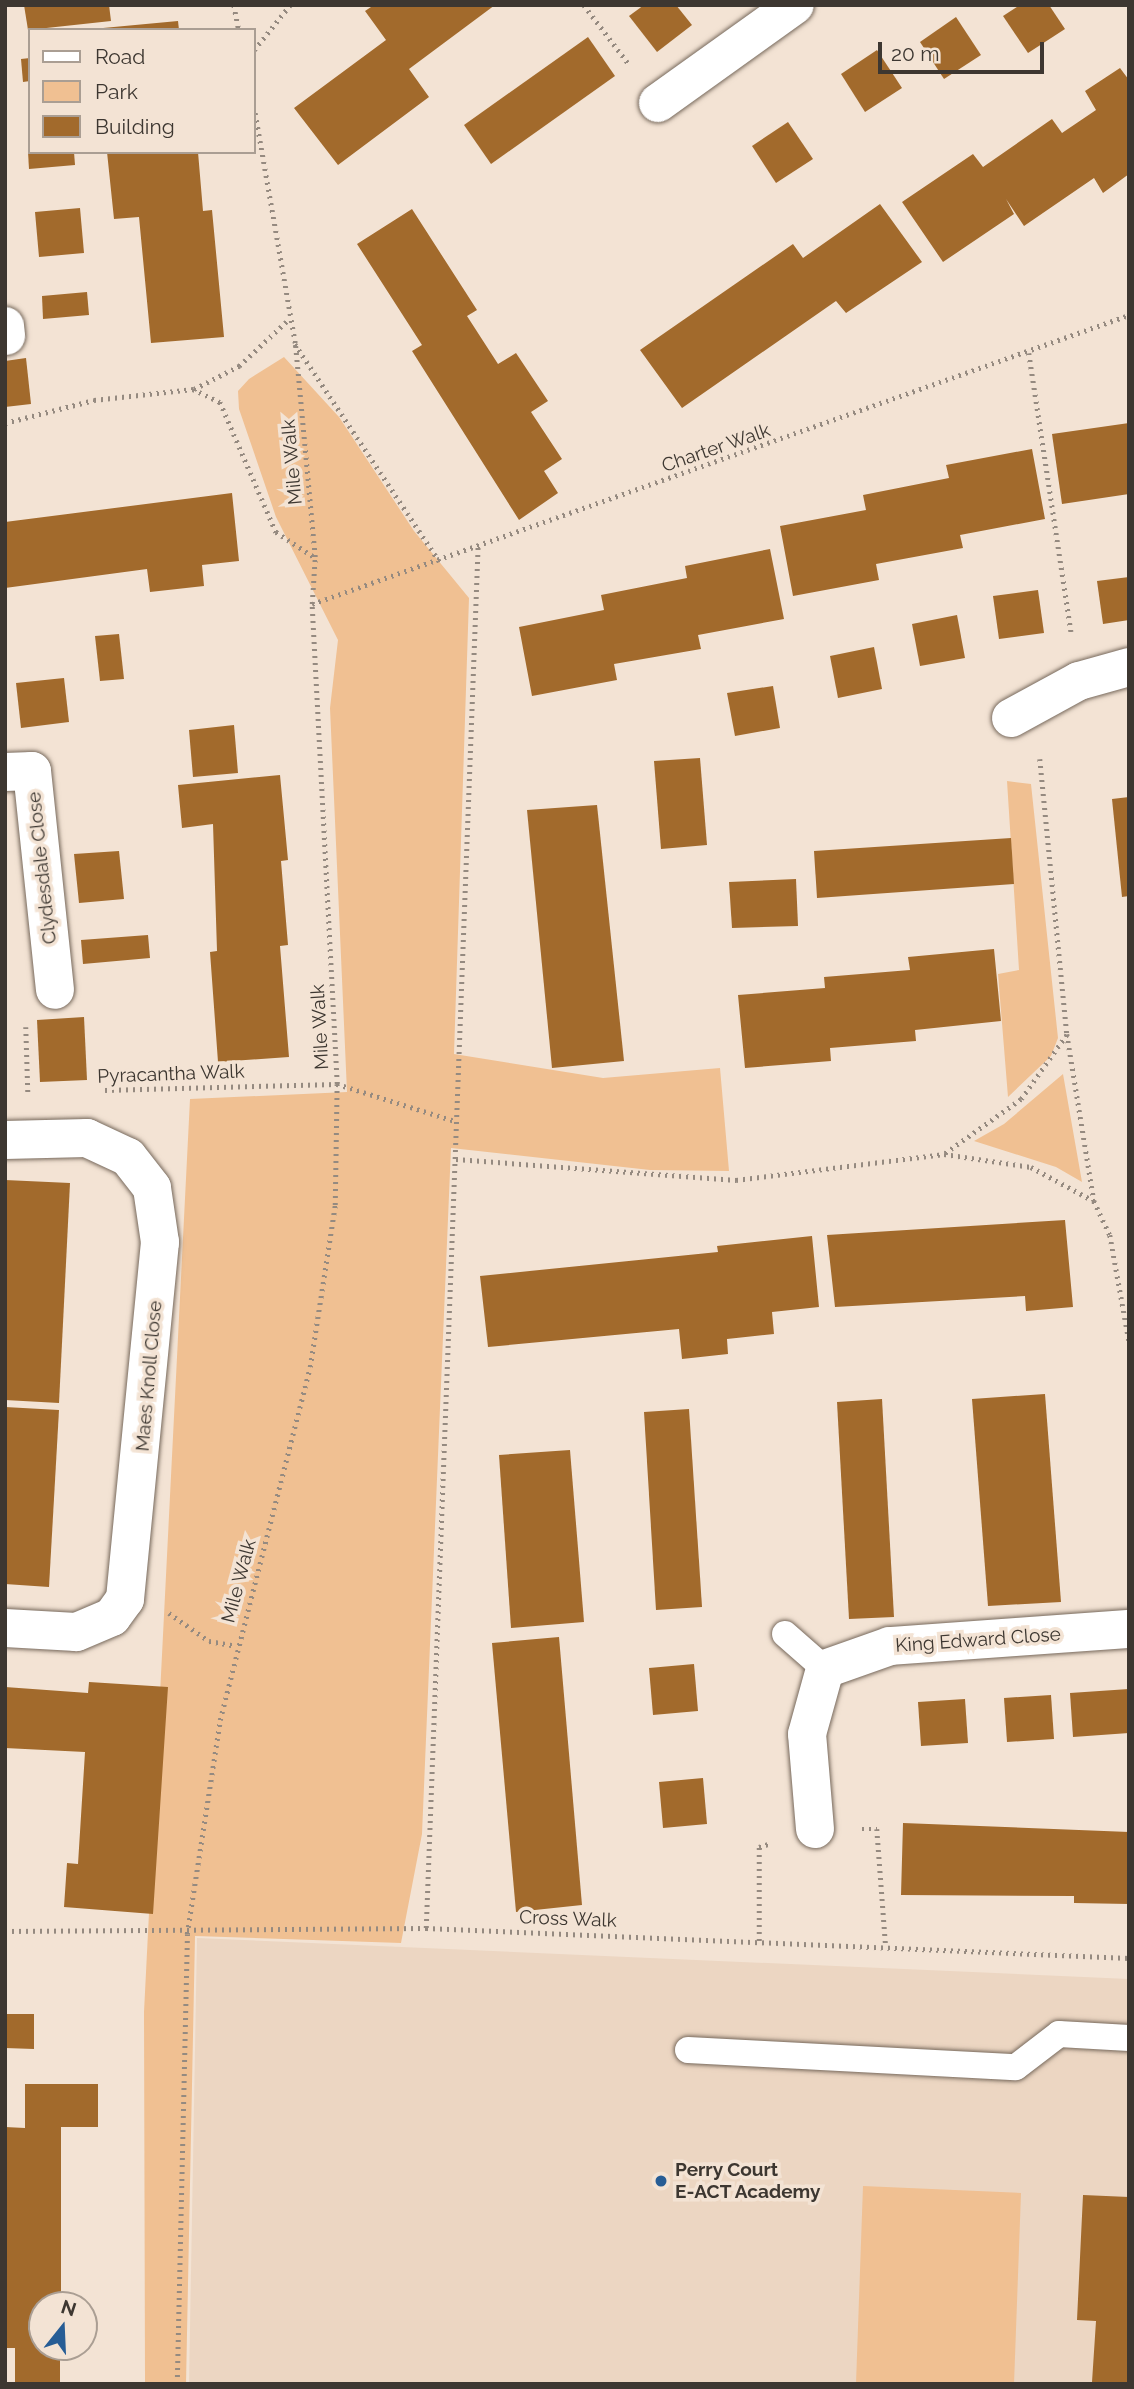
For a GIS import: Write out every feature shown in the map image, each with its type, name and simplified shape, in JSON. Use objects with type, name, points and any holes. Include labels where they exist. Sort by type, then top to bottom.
[{"type":"street","points":[[658,103],[795,5]]},
{"type":"street","points":[[1022,710],[1079,681],[1129,667]]},
{"type":"street","name":"Clydesdale Close","points":[[5,772],[32,771],[55,990]]},
{"type":"street","name":"Maes Knoll Close","points":[[5,1140],[104,1143],[128,1157],[152,1188],[160,1242],[129,1585],[112,1617],[89,1627],[5,1628]]},
{"type":"street","name":"King Edward Close","points":[[825,1668],[890,1646],[1129,1629]]},
{"type":"street","points":[[815,1829],[807,1734],[825,1668]]},
{"type":"lane","points":[[785,1634],[825,1668]]},
{"type":"lane","points":[[688,2050],[1016,2067],[1059,2034],[1129,2038]]},
{"type":"path","points":[[234,5],[239,28]]},
{"type":"path","points":[[256,48],[290,5]]},
{"type":"path","points":[[584,5],[658,103]]},
{"type":"path","name":"Mile Walk","points":[[177,2384],[187,1934],[236,1646],[310,1367],[335,1205],[337,1084],[312,604],[315,557],[295,343],[286,321],[256,122]]},
{"type":"path","name":"Charter Walk","points":[[312,604],[440,562],[478,546],[1029,353],[1129,315]]},
{"type":"path","points":[[5,423],[94,400],[193,389],[239,366],[286,321]]},
{"type":"path","points":[[295,343],[440,562]]},
{"type":"path","points":[[1029,353],[1079,681]]},
{"type":"path","points":[[193,389],[220,402],[276,532],[315,557]]},
{"type":"path","points":[[426,1928],[478,546]]},
{"type":"path","points":[[1022,710],[1067,1034],[1094,1201],[1110,1235],[1129,1341]]},
{"type":"path","points":[[944,1154],[1021,1099],[1067,1034]]},
{"type":"path","name":"Pyracantha Walk","points":[[97,1090],[337,1084],[455,1121]]},
{"type":"path","points":[[17,1093],[42,1092]]},
{"type":"path","points":[[456,1159],[736,1180],[944,1154],[1031,1167],[1094,1201]]},
{"type":"path","points":[[129,1585],[209,1641],[236,1646]]},
{"type":"path","name":"Cross Walk","points":[[5,1931],[187,1934],[426,1928],[1129,1958]]},
{"type":"shaded area","name":"Perry Court E-ACT Academy","points":[[197,1938],[1129,1979],[1129,2384],[189,2384]]},
{"type":"green space","points":[[284,357],[339,417],[414,531],[469,598],[454,1054],[603,1078],[720,1068],[729,1171],[650,1170],[451,1148],[422,1834],[401,1943],[195,1936],[186,2384],[145,2384],[144,2012],[190,1099],[347,1092],[330,708],[338,640],[276,517],[239,409],[238,391],[249,379]]},
{"type":"green space","points":[[1007,781],[1031,784],[1058,1038],[1051,1056],[1008,1097],[998,974],[1019,970]]},
{"type":"green space","points":[[1063,1074],[1082,1182],[1056,1167],[974,1141],[1004,1124]]},
{"type":"green space","points":[[863,2186],[1021,2193],[1014,2384],[856,2384]]},
{"type":"building","points":[[24,5],[109,5],[111,21],[28,30]]},
{"type":"building","points":[[374,5],[495,5],[409,69],[429,97],[338,165],[294,108],[386,40],[365,11]]},
{"type":"building","points":[[644,5],[676,5],[692,25],[657,52],[629,16]]},
{"type":"building","points":[[1020,5],[1049,5],[1065,29],[1028,53],[1003,16]]},
{"type":"building","points":[[956,17],[981,55],[944,79],[920,42]]},
{"type":"building","points":[[178,21],[179,28],[103,28]]},
{"type":"building","points":[[588,37],[615,76],[491,164],[464,125]]},
{"type":"building","points":[[877,50],[902,88],[865,112],[841,74]]},
{"type":"building","points":[[28,58],[28,81],[23,82],[21,59]]},
{"type":"building","points":[[1120,68],[1129,80],[1129,174],[1103,193],[1094,178],[1024,226],[1006,199],[1014,214],[943,262],[902,202],[973,154],[983,167],[1052,119],[1062,133],[1096,110],[1085,91]]},
{"type":"building","points":[[788,122],[813,159],[776,183],[752,146]]},
{"type":"building","points":[[28,154],[74,154],[75,165],[29,169]]},
{"type":"building","points":[[107,154],[198,154],[203,211],[212,210],[224,337],[151,343],[139,217],[114,219]]},
{"type":"building","points":[[880,204],[922,262],[846,313],[836,301],[682,408],[640,350],[793,244],[803,258]]},
{"type":"building","points":[[80,208],[84,253],[39,257],[35,212]]},
{"type":"building","points":[[412,209],[477,310],[467,316],[498,364],[516,353],[548,401],[531,412],[562,459],[544,471],[558,493],[519,520],[412,351],[422,345],[357,244]]},
{"type":"building","points":[[87,292],[89,315],[43,319],[42,296]]},
{"type":"building","points":[[26,358],[31,404],[5,407],[5,361]]},
{"type":"building","points":[[1129,423],[1129,494],[1062,504],[1052,434]]},
{"type":"building","points":[[1032,449],[1045,519],[960,535],[963,548],[876,564],[879,580],[793,596],[780,526],[866,510],[863,495],[949,478],[946,465]]},
{"type":"building","points":[[232,493],[239,561],[202,565],[204,586],[150,592],[147,569],[5,588],[5,522]]},
{"type":"building","points":[[770,549],[784,619],[698,635],[701,649],[614,664],[617,680],[532,696],[519,627],[604,610],[601,595],[687,578],[685,566]]},
{"type":"building","points":[[1129,577],[1129,620],[1103,624],[1097,581]]},
{"type":"building","points":[[1038,590],[1044,633],[999,639],[993,596]]},
{"type":"building","points":[[957,615],[965,658],[920,666],[912,624]]},
{"type":"building","points":[[119,634],[124,679],[100,681],[95,636]]},
{"type":"building","points":[[874,647],[882,689],[838,698],[830,656]]},
{"type":"building","points":[[64,678],[69,722],[21,728],[16,683]]},
{"type":"building","points":[[773,686],[780,728],[735,736],[727,693]]},
{"type":"building","points":[[234,725],[238,773],[193,777],[189,730]]},
{"type":"building","points":[[700,758],[707,845],[661,849],[654,761]]},
{"type":"building","points":[[280,775],[288,860],[281,861],[288,945],[280,946],[289,1057],[218,1062],[210,952],[217,951],[213,824],[182,828],[178,785]]},
{"type":"building","points":[[1129,797],[1129,896],[1122,897],[1112,799]]},
{"type":"building","points":[[597,805],[624,1061],[552,1068],[527,810]]},
{"type":"building","points":[[1011,838],[1014,884],[817,898],[814,851]]},
{"type":"building","points":[[119,851],[124,899],[79,903],[74,854]]},
{"type":"building","points":[[796,879],[798,926],[732,928],[729,882]]},
{"type":"building","points":[[148,935],[150,958],[83,964],[81,940]]},
{"type":"building","points":[[994,949],[1001,1021],[915,1030],[916,1041],[830,1048],[831,1061],[745,1068],[738,995],[825,988],[824,977],[910,970],[908,957]]},
{"type":"building","points":[[84,1017],[87,1080],[40,1082],[37,1020]]},
{"type":"building","points":[[5,1180],[70,1183],[59,1403],[5,1400]]},
{"type":"building","points":[[1065,1220],[1073,1307],[1026,1311],[1025,1296],[835,1307],[827,1235]]},
{"type":"building","points":[[812,1236],[819,1307],[772,1312],[774,1334],[727,1339],[728,1354],[682,1359],[679,1329],[488,1347],[480,1276],[718,1252],[717,1246]]},
{"type":"building","points":[[1045,1394],[1061,1602],[988,1606],[972,1399]]},
{"type":"building","points":[[882,1399],[894,1617],[849,1619],[837,1402]]},
{"type":"building","points":[[5,1407],[59,1410],[49,1587],[5,1584]]},
{"type":"building","points":[[689,1409],[702,1607],[656,1610],[644,1412]]},
{"type":"building","points":[[570,1450],[584,1622],[511,1628],[499,1455]]},
{"type":"building","points":[[559,1637],[582,1905],[516,1912],[492,1643]]},
{"type":"building","points":[[694,1664],[698,1711],[653,1715],[649,1668]]},
{"type":"building","points":[[89,1682],[168,1687],[153,1914],[64,1907],[67,1863],[78,1864],[85,1752],[5,1748],[5,1687],[88,1693]]},
{"type":"building","points":[[1129,1689],[1129,1733],[1073,1737],[1070,1693]]},
{"type":"building","points":[[1051,1695],[1054,1739],[1007,1742],[1004,1698]]},
{"type":"building","points":[[965,1699],[968,1743],[921,1746],[918,1702]]},
{"type":"building","points":[[703,1778],[707,1824],[663,1828],[659,1782]]},
{"type":"building","points":[[903,1823],[1129,1832],[1129,1904],[1074,1903],[1074,1896],[901,1895]]},
{"type":"building","points":[[5,2014],[34,2014],[34,2049],[5,2048]]},
{"type":"building","points":[[25,2084],[98,2084],[98,2127],[61,2127],[61,2291],[28,2291],[28,2361],[60,2361],[60,2384],[15,2384],[15,2348],[5,2348],[5,2127],[25,2128]]},
{"type":"building","points":[[1083,2195],[1129,2197],[1129,2383],[1092,2382],[1096,2321],[1077,2320]]},
{"type":"place","name":"Perry Court E-ACT Academy","points":[[661,2181]]}]
